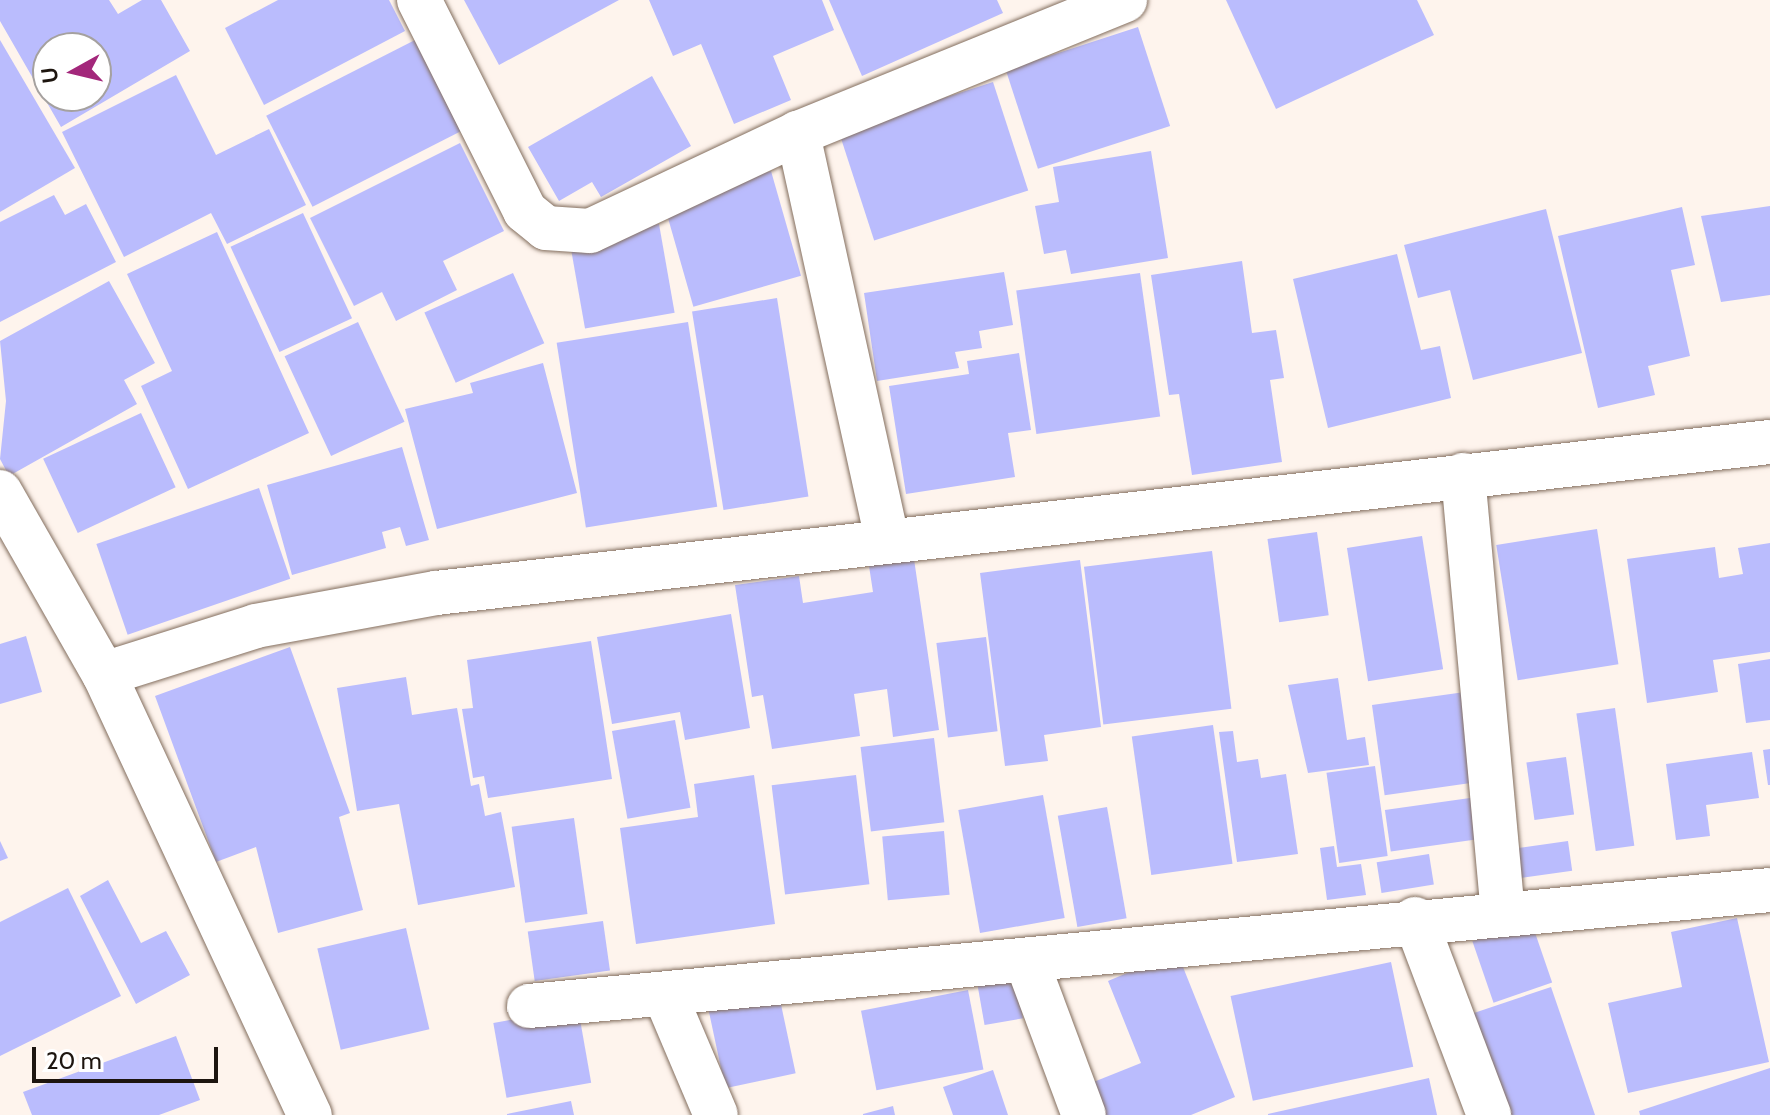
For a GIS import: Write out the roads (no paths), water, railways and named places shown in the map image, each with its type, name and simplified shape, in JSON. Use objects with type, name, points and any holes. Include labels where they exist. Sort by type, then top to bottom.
[{"type":"street","points":[[419,0],[525,211],[546,228],[590,231],[798,133],[1125,0]]},
{"type":"street","points":[[798,133],[887,539]]},
{"type":"street","points":[[104,674],[204,639],[327,610],[887,539],[1770,442]]},
{"type":"street","points":[[1463,475],[1503,912]]},
{"type":"street","points":[[0,492],[104,674],[310,1115]]},
{"type":"street","points":[[529,1006],[1027,962],[1415,919],[1770,890]]},
{"type":"street","points":[[1415,919],[1489,1115]]},
{"type":"street","points":[[1027,962],[1084,1115]]},
{"type":"street","points":[[665,995],[716,1115]]}]
